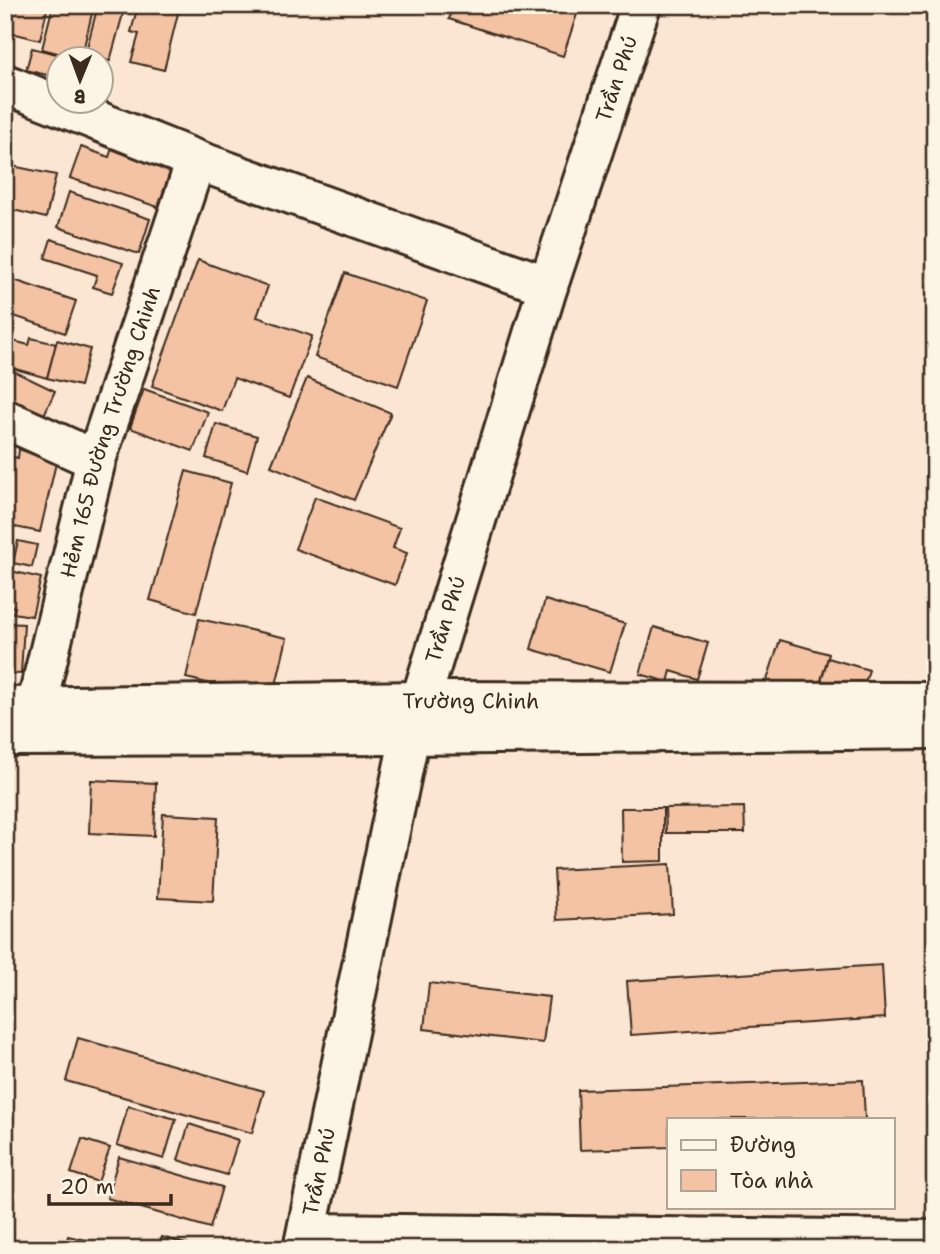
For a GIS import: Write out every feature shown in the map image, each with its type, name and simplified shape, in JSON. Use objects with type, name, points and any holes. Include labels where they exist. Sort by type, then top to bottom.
[{"type":"street","name":"Trần Phú","points":[[305,1241],[415,718],[548,286],[641,5]]},
{"type":"street","points":[[5,85],[196,160],[548,286]]},
{"type":"street","name":"Hẻm 165 Đường Trường Chinh","points":[[21,707],[96,460],[196,160]]},
{"type":"street","points":[[5,419],[96,460]]},
{"type":"street","name":"Trường Chinh","points":[[5,736],[415,718],[935,702]]},
{"type":"street","name":"Trường Chinh","points":[[21,707],[935,729]]},
{"type":"street","points":[[305,1241],[935,1240]]},
{"type":"building","points":[[14,5],[48,5],[40,40],[8,32]]},
{"type":"building","points":[[53,5],[94,5],[84,46],[46,46],[46,50],[42,49]]},
{"type":"building","points":[[98,5],[134,5],[132,13],[124,10],[114,46],[87,46]]},
{"type":"building","points":[[138,5],[180,5],[164,70],[131,62],[139,34],[131,32]]},
{"type":"building","points":[[454,5],[551,5],[577,14],[563,56],[449,19]]},
{"type":"building","points":[[32,48],[46,51],[46,75],[26,70]]},
{"type":"building","points":[[81,147],[109,157],[112,148],[172,168],[158,207],[70,178]]},
{"type":"building","points":[[12,166],[56,175],[46,218],[5,208],[5,195]]},
{"type":"building","points":[[69,192],[150,219],[139,254],[58,227]]},
{"type":"building","points":[[51,239],[123,263],[112,293],[93,287],[97,275],[45,258]]},
{"type":"building","points":[[198,260],[268,286],[257,317],[312,336],[289,398],[234,378],[222,411],[152,386]]},
{"type":"building","points":[[345,273],[427,301],[398,386],[315,357]]},
{"type":"building","points":[[5,277],[76,301],[65,333],[5,313]]},
{"type":"building","points":[[31,338],[56,344],[47,378],[5,366],[5,339],[29,345]]},
{"type":"building","points":[[57,340],[90,349],[80,386],[47,378]]},
{"type":"building","points":[[5,367],[55,391],[44,415],[5,398]]},
{"type":"building","points":[[307,378],[391,413],[354,500],[271,466]]},
{"type":"building","points":[[144,389],[208,412],[193,451],[130,428]]},
{"type":"building","points":[[216,424],[257,436],[247,471],[206,458]]},
{"type":"building","points":[[19,449],[56,463],[40,532],[5,525],[5,455],[18,458]]},
{"type":"building","points":[[186,471],[231,483],[196,613],[150,600]]},
{"type":"building","points":[[315,497],[400,528],[393,548],[407,553],[395,585],[295,549]]},
{"type":"building","points":[[18,541],[37,545],[32,567],[13,563]]},
{"type":"building","points":[[11,571],[41,578],[32,616],[13,613],[15,607],[5,605]]},
{"type":"building","points":[[545,600],[625,624],[610,672],[531,649]]},
{"type":"building","points":[[199,619],[287,638],[273,698],[186,678]]},
{"type":"building","points":[[5,623],[24,624],[21,674],[5,673]]},
{"type":"building","points":[[654,627],[708,643],[697,679],[671,671],[668,682],[640,674]]},
{"type":"building","points":[[780,640],[829,654],[814,704],[764,689]]},
{"type":"building","points":[[828,658],[869,670],[857,707],[817,695]]},
{"type":"building","points":[[91,780],[156,783],[154,836],[89,833]]},
{"type":"building","points":[[744,807],[745,833],[666,833],[665,808]]},
{"type":"building","points":[[621,808],[663,808],[663,861],[622,862]]},
{"type":"building","points":[[163,814],[218,817],[213,901],[158,898]]},
{"type":"building","points":[[670,864],[673,914],[557,920],[554,870]]},
{"type":"building","points":[[882,965],[885,1018],[631,1035],[627,981]]},
{"type":"building","points":[[429,983],[549,997],[543,1043],[424,1029]]},
{"type":"building","points":[[78,1038],[264,1091],[252,1133],[66,1081]]},
{"type":"building","points":[[863,1080],[865,1118],[667,1118],[667,1147],[580,1150],[578,1090]]},
{"type":"building","points":[[128,1106],[176,1119],[164,1159],[117,1145]]},
{"type":"building","points":[[189,1124],[238,1140],[227,1175],[178,1160]]},
{"type":"building","points":[[82,1139],[110,1148],[98,1182],[71,1173]]},
{"type":"building","points":[[119,1157],[222,1187],[210,1228],[107,1198]]},
{"type":"building","points":[[68,1236],[125,1249],[65,1249]]},
{"type":"building","points":[[162,1237],[202,1249],[158,1249]]}]
